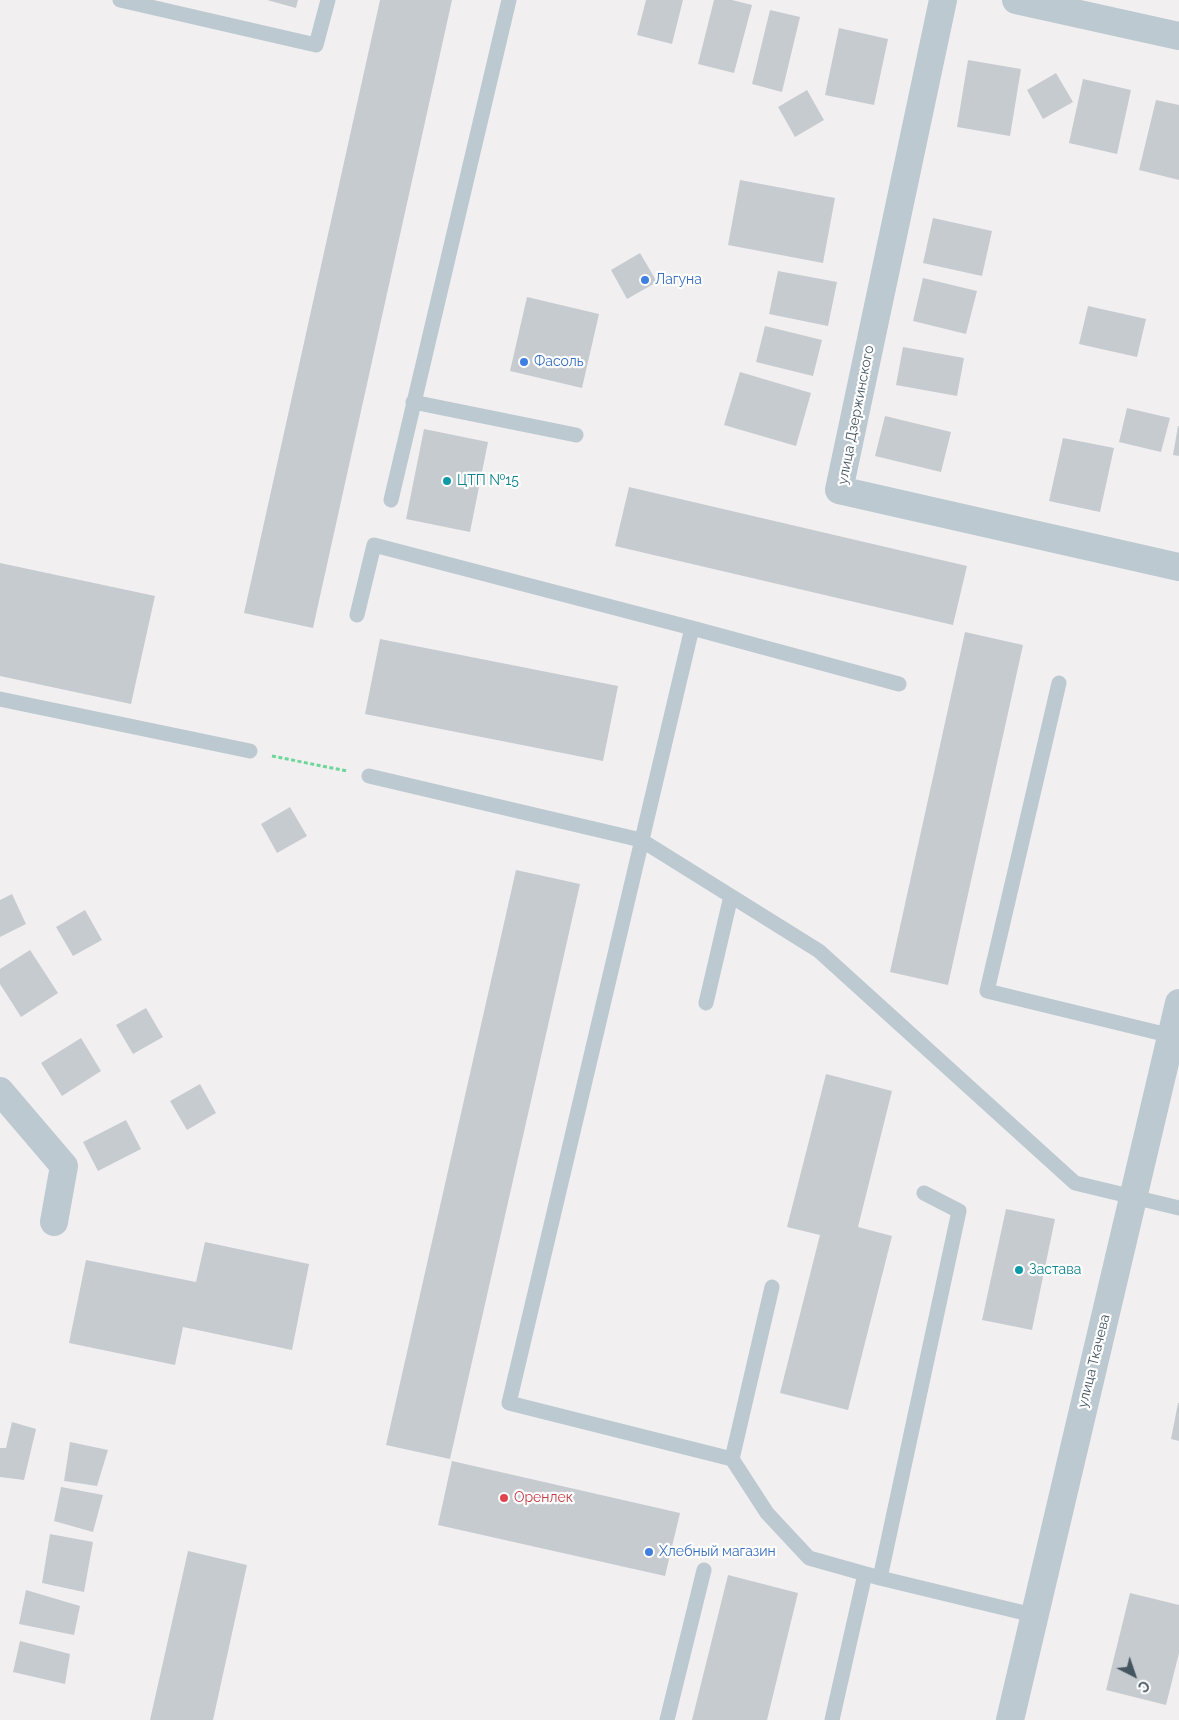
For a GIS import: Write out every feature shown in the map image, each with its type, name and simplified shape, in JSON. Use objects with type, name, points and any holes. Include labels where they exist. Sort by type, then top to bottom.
[{"type":"street","name":"улица Дзержинского","points":[[943,0],[839,490],[1179,567]]},
{"type":"street","points":[[1016,0],[1179,36]]},
{"type":"street","name":"улица Ткачева","points":[[1010,1720],[1179,1003]]},
{"type":"street","points":[[0,1090],[64,1166],[54,1222]]},
{"type":"lane","points":[[120,0],[316,45],[328,0]]},
{"type":"lane","points":[[391,500],[509,0]]},
{"type":"lane","points":[[413,402],[576,435]]},
{"type":"lane","points":[[357,615],[374,545],[899,684]]},
{"type":"lane","points":[[692,628],[509,1403],[732,1459],[767,1513],[810,1558],[880,1578],[1034,1615]]},
{"type":"lane","points":[[1059,683],[987,991],[1172,1036]]},
{"type":"lane","points":[[0,699],[250,751]]},
{"type":"lane","points":[[369,776],[641,840],[819,951],[1075,1183],[1179,1208]]},
{"type":"lane","points":[[706,1003],[731,896]]},
{"type":"lane","points":[[880,1578],[959,1211],[924,1193]]},
{"type":"lane","points":[[732,1459],[772,1286]]},
{"type":"lane","points":[[667,1720],[704,1570]]},
{"type":"lane","points":[[832,1720],[865,1574]]},
{"type":"path","points":[[250,751],[369,776]]},
{"type":"building","points":[[267,0],[298,0],[296,8]]},
{"type":"building","points":[[380,0],[452,0],[313,628],[244,613]]},
{"type":"building","points":[[646,0],[683,0],[672,44],[637,35]]},
{"type":"building","points":[[714,0],[732,0],[752,5],[734,73],[698,64]]},
{"type":"building","points":[[770,10],[800,17],[782,92],[752,84]]},
{"type":"building","points":[[839,28],[888,39],[874,105],[825,95]]},
{"type":"building","points":[[968,60],[1021,69],[1010,136],[957,127]]},
{"type":"building","points":[[1056,73],[1073,102],[1043,119],[1027,90]]},
{"type":"building","points":[[1083,79],[1131,90],[1117,154],[1069,143]]},
{"type":"building","points":[[807,90],[824,120],[795,137],[778,107]]},
{"type":"building","points":[[1156,100],[1179,105],[1179,180],[1139,170]]},
{"type":"building","points":[[740,180],[835,198],[823,263],[728,245]]},
{"type":"building","points":[[933,218],[992,231],[982,276],[923,263]]},
{"type":"building","points":[[640,253],[657,282],[627,299],[611,270]]},
{"type":"building","points":[[778,271],[837,282],[828,326],[769,314]]},
{"type":"building","points":[[923,278],[977,291],[966,334],[913,321]]},
{"type":"building","points":[[527,297],[599,314],[582,388],[510,371]]},
{"type":"building","points":[[1088,306],[1146,319],[1137,357],[1079,344]]},
{"type":"building","points":[[765,326],[822,340],[813,376],[756,362]]},
{"type":"building","points":[[903,347],[964,358],[957,396],[896,385]]},
{"type":"building","points":[[740,372],[811,393],[796,446],[724,425]]},
{"type":"building","points":[[1127,408],[1170,418],[1161,452],[1119,442]]},
{"type":"building","points":[[885,416],[951,432],[941,472],[875,456]]},
{"type":"building","points":[[1179,426],[1179,456],[1173,455]]},
{"type":"building","name":"ЦТП №15","points":[[424,429],[488,442],[470,532],[406,519]]},
{"type":"building","points":[[1063,438],[1114,448],[1100,512],[1049,501]]},
{"type":"building","points":[[629,487],[967,566],[953,625],[615,546]]},
{"type":"building","points":[[0,563],[155,596],[131,704],[0,676]]},
{"type":"building","points":[[965,632],[1023,645],[948,985],[890,972]]},
{"type":"building","points":[[380,639],[618,686],[603,761],[365,714]]},
{"type":"building","points":[[290,807],[307,836],[277,853],[261,824]]},
{"type":"building","points":[[516,870],[580,884],[450,1459],[386,1445]]},
{"type":"building","points":[[12,894],[26,924],[0,937],[0,900]]},
{"type":"building","points":[[85,910],[102,940],[73,956],[56,927]]},
{"type":"building","points":[[30,950],[58,993],[21,1017],[0,984],[0,969]]},
{"type":"building","points":[[146,1008],[163,1037],[133,1054],[116,1025]]},
{"type":"building","points":[[81,1038],[101,1071],[62,1096],[41,1063]]},
{"type":"building","points":[[826,1074],[892,1091],[858,1227],[892,1236],[848,1410],[780,1393],[820,1235],[787,1227]]},
{"type":"building","points":[[200,1084],[216,1113],[187,1130],[170,1101]]},
{"type":"building","points":[[126,1120],[141,1149],[98,1171],[83,1142]]},
{"type":"building","name":"Застава","points":[[1006,1209],[1055,1219],[1032,1330],[982,1320]]},
{"type":"building","points":[[205,1242],[309,1264],[292,1350],[183,1327],[175,1365],[69,1343],[86,1260],[196,1282]]},
{"type":"building","points":[[1179,1403],[1179,1441],[1171,1439]]},
{"type":"building","points":[[12,1422],[36,1429],[24,1480],[0,1477],[0,1448],[6,1448]]},
{"type":"building","points":[[70,1442],[108,1450],[97,1486],[64,1481]]},
{"type":"building","points":[[452,1461],[680,1513],[665,1576],[438,1525]]},
{"type":"building","points":[[61,1487],[103,1495],[93,1532],[54,1521]]},
{"type":"building","points":[[50,1534],[93,1542],[84,1592],[42,1583]]},
{"type":"building","points":[[188,1551],[247,1565],[213,1720],[150,1720]]},
{"type":"building","points":[[728,1575],[798,1593],[767,1720],[692,1720]]},
{"type":"building","points":[[26,1590],[80,1606],[74,1635],[19,1624]]},
{"type":"building","points":[[1130,1593],[1179,1605],[1179,1653],[1166,1705],[1106,1690]]},
{"type":"building","points":[[20,1641],[70,1654],[65,1684],[13,1672]]},
{"type":"place","name":"Лагуна","points":[[645,280]]},
{"type":"place","name":"Фасоль","points":[[524,362]]},
{"type":"place","name":"ЦТП №15","points":[[447,481]]},
{"type":"place","name":"Застава","points":[[1019,1270]]},
{"type":"place","name":"Оренлек","points":[[504,1498]]},
{"type":"place","name":"Хлебный магазин","points":[[649,1552]]}]
